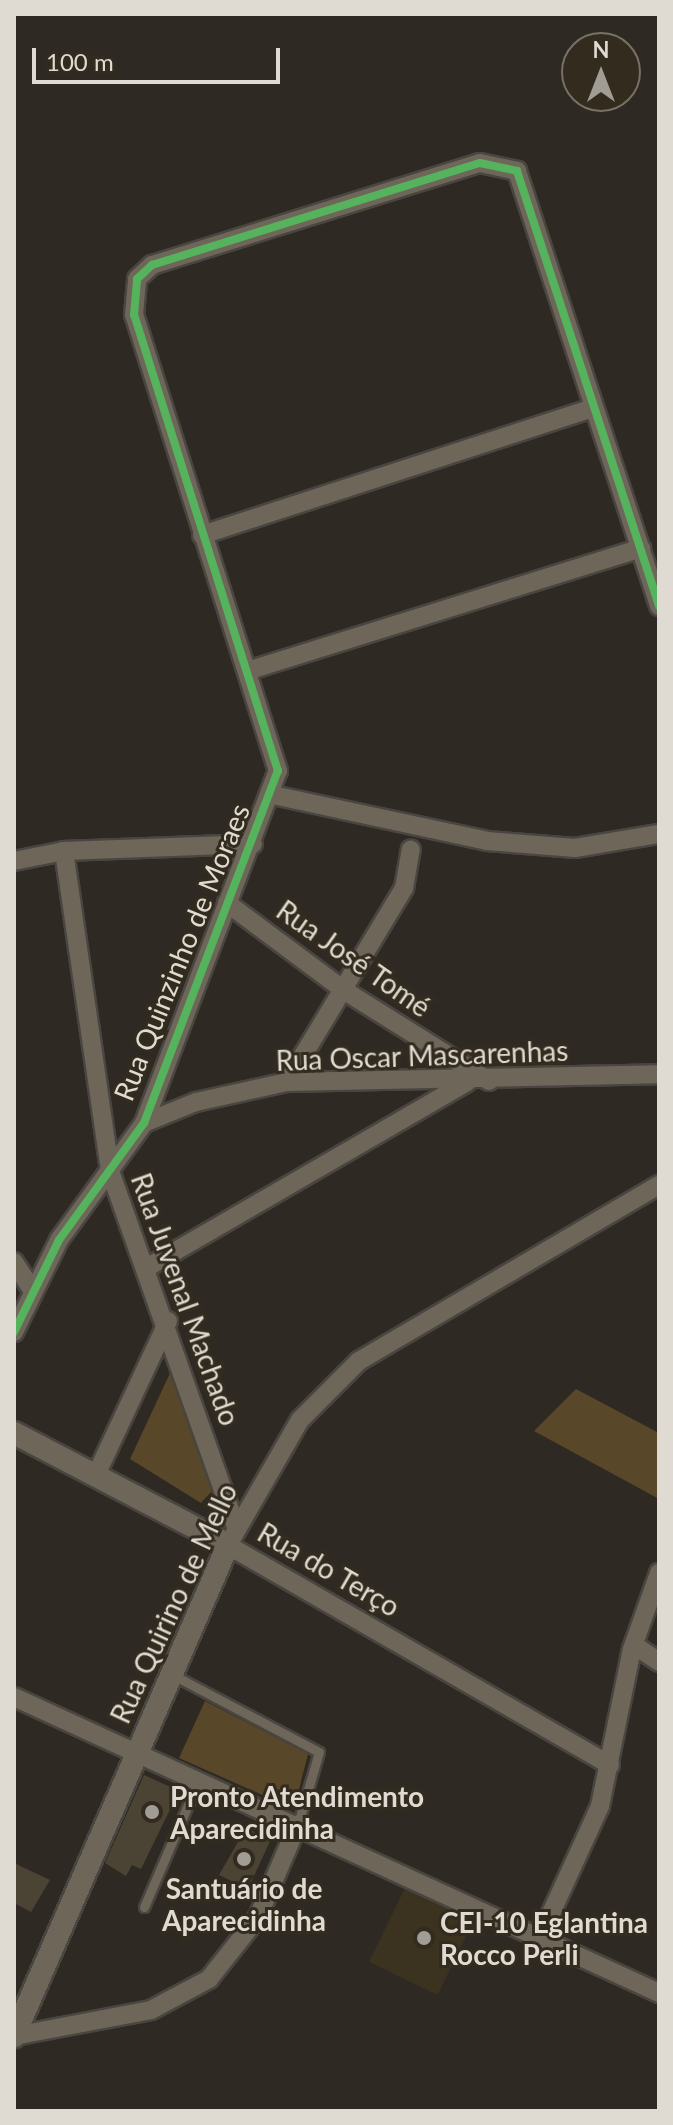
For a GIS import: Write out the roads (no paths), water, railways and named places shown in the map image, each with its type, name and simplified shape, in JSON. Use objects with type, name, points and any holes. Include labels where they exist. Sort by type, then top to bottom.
[{"type":"street","points":[[659,606],[593,408],[531,200],[517,171],[501,164],[480,163],[152,265],[132,292],[134,315],[272,746],[273,795],[487,841],[575,848],[659,834]]},
{"type":"street","points":[[202,535],[593,408]]},
{"type":"street","points":[[247,671],[641,548]]},
{"type":"street","name":"Rua Quinzinho de Moraes","points":[[14,1332],[31,1288],[144,1123],[227,903],[273,795]]},
{"type":"street","points":[[14,861],[64,851],[253,844]]},
{"type":"street","points":[[287,1082],[345,991],[404,888],[411,850]]},
{"type":"street","name":"Rua Juvenal Machado","points":[[64,851],[110,1171],[168,1321],[232,1536]]},
{"type":"street","name":"Rua José Tomé","points":[[227,903],[345,991],[490,1082]]},
{"type":"street","name":"Rua Oscar Mascarenhas","points":[[144,1123],[196,1102],[287,1082],[490,1082],[659,1074]]},
{"type":"street","points":[[148,1267],[467,1082]]},
{"type":"street","name":"Rua Quirino de Mello","points":[[14,2036],[232,1536],[300,1420],[359,1361],[659,1185]]},
{"type":"street","points":[[14,1262],[31,1288]]},
{"type":"street","points":[[96,1475],[168,1321]]},
{"type":"street","name":"Rua do Terço","points":[[14,1433],[96,1475],[232,1536],[610,1765]]},
{"type":"street","points":[[541,1935],[600,1806],[634,1645],[659,1573]]},
{"type":"street","points":[[634,1645],[659,1662]]},
{"type":"street","points":[[14,1697],[541,1935],[659,1993]]},
{"type":"street","points":[[14,2036],[151,2010],[209,1979],[258,1917],[298,1824]]},
{"type":"lane","points":[[170,1673],[319,1752],[298,1824]]},
{"type":"lane","points":[[144,1907],[199,1779]]},
{"type":"place","name":"Pronto Atendimento Aparecidinha","points":[[152,1812]]},
{"type":"place","name":"Santuário de Aparecidinha","points":[[244,1859]]},
{"type":"place","name":"CEI-10 Eglantina Rocco Perli","points":[[424,1938]]}]
